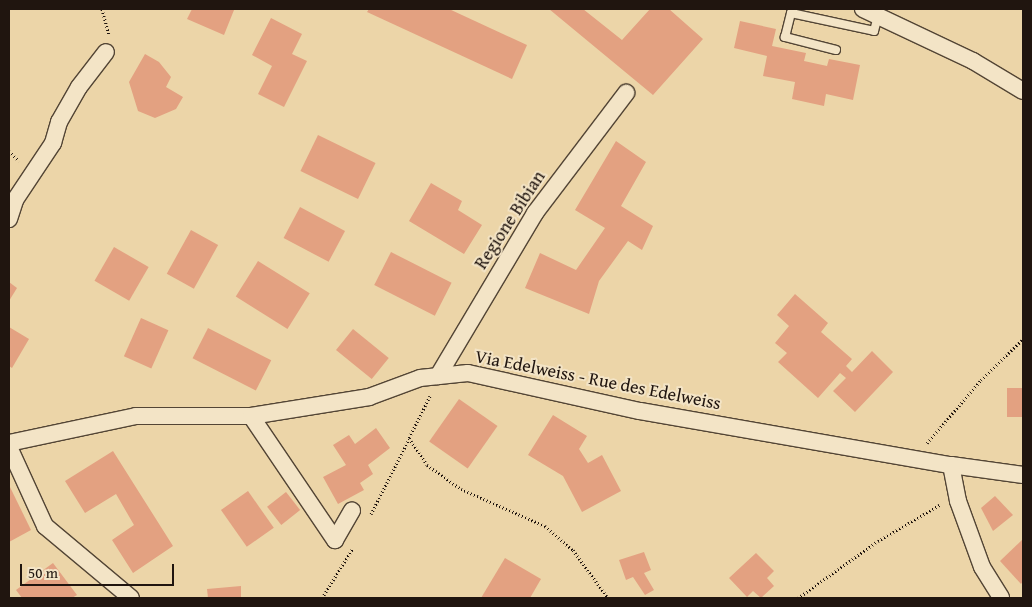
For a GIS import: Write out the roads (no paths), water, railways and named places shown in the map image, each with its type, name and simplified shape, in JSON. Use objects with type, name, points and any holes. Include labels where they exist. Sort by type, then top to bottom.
[{"type":"street","points":[[863,9],[879,14],[973,61],[1023,91]]},
{"type":"street","points":[[9,219],[15,200],[53,143],[59,122],[79,87],[106,52]]},
{"type":"street","name":"Regione Bibian","points":[[438,376],[535,212],[626,93]]},
{"type":"street","name":"Via Edelweiss - Rue des Edelweiss","points":[[9,443],[136,416],[251,416],[369,397],[420,378],[468,373],[640,411],[951,465],[1023,474]]},
{"type":"street","points":[[251,416],[336,540],[352,510]]},
{"type":"street","points":[[9,447],[45,526],[131,598]]},
{"type":"street","points":[[951,465],[958,501],[982,567],[1001,598]]},
{"type":"lane","points":[[836,50],[785,37],[791,13],[874,31],[879,14]]}]
